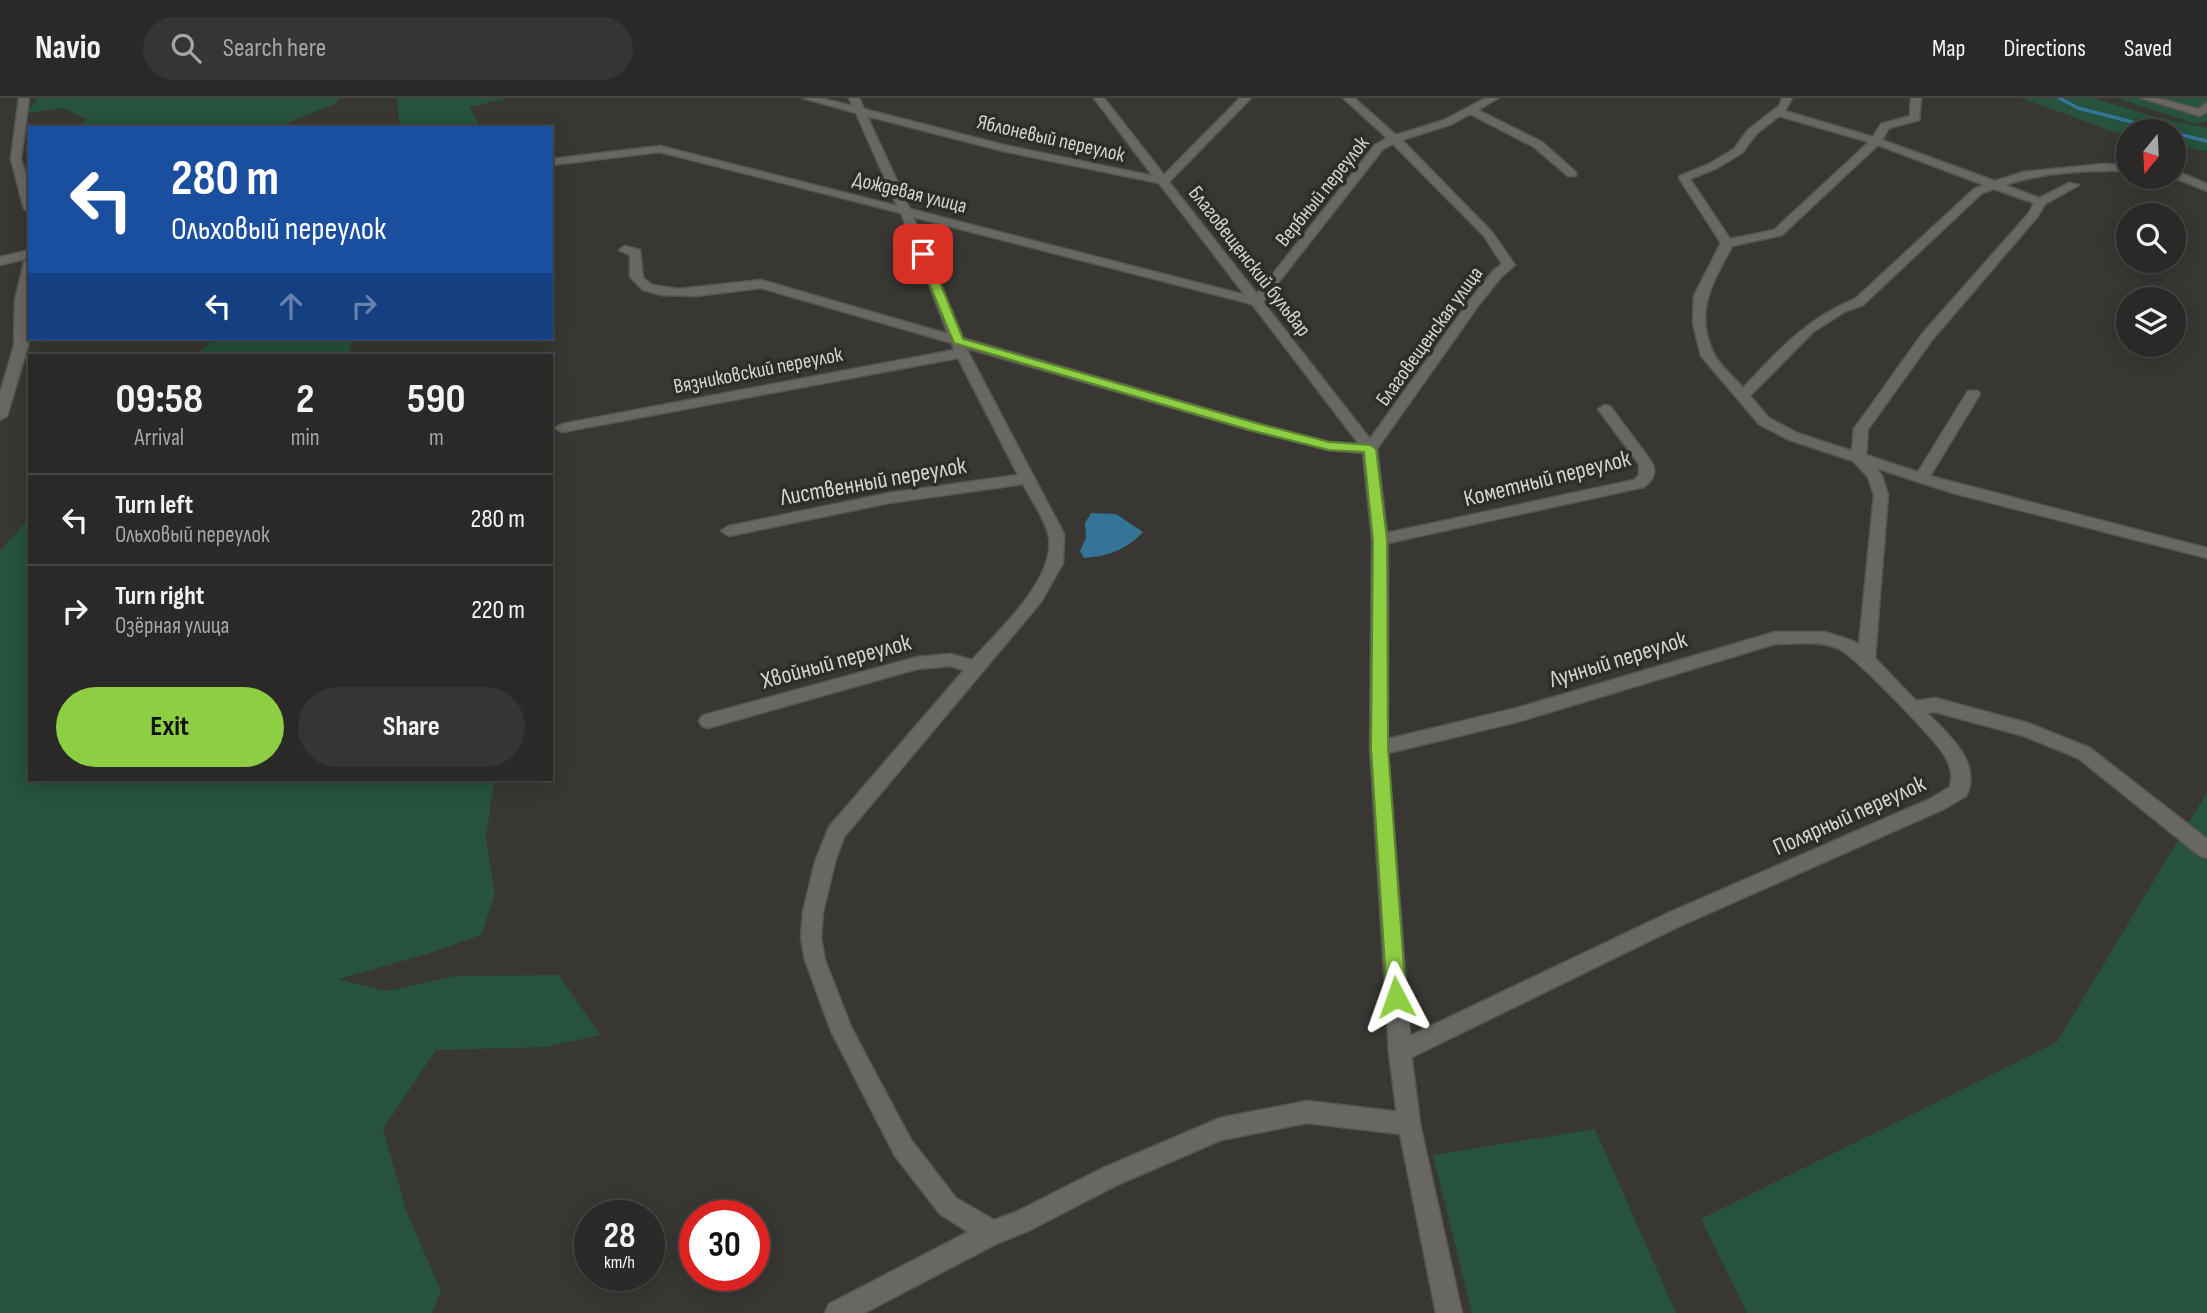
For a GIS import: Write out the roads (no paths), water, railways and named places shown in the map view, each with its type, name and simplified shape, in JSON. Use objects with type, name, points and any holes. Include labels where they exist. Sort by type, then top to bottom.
[{"type":"street","points":[[24,98],[16,159],[28,202]]},
{"type":"street","name":"Яблоневый переулок","points":[[808,98],[856,104],[1003,148],[1164,181]]},
{"type":"street","name":"Благовещенский бульвар","points":[[1099,98],[1370,449]]},
{"type":"street","points":[[1164,181],[1246,98]]},
{"type":"street","name":"Благовещенская улица","points":[[1348,98],[1394,139],[1488,234],[1508,265],[1497,274],[1474,303],[1370,449]]},
{"type":"street","name":"Вербный переулок","points":[[1257,302],[1379,147],[1394,139],[1448,122],[1493,98]]},
{"type":"street","points":[[1727,243],[1684,178],[1713,166],[1738,151],[1752,132],[1785,106],[1787,98]]},
{"type":"street","points":[[1727,243],[1778,233],[1875,141],[1885,126],[1914,118],[1916,98]]},
{"type":"street","points":[[2146,98],[2200,113],[2204,103]]},
{"type":"street","points":[[856,104],[905,210],[960,347],[1056,534],[1055,563],[1035,598],[836,833],[818,887],[811,938],[815,960],[842,1031],[904,1148],[948,1206],[992,1233]]},
{"type":"street","points":[[1471,111],[1510,128],[1549,152],[1572,174]]},
{"type":"street","points":[[1778,112],[1875,141],[1995,185],[2039,205]]},
{"type":"street","name":"Дождевая улица","points":[[553,162],[660,149],[1257,302]]},
{"type":"street","points":[[1742,396],[1776,363],[1800,333],[1839,308],[1858,302],[1978,191],[2023,175],[2116,168]]},
{"type":"street","points":[[2186,178],[2207,188]]},
{"type":"street","points":[[1867,660],[1881,495],[1875,476],[1859,459],[1861,429],[1927,337],[2039,205],[2073,185]]},
{"type":"street","points":[[1727,243],[1700,296],[1699,323],[1708,356],[1764,421],[1793,436],[1958,490],[2207,554]]},
{"type":"street","points":[[625,250],[636,253],[635,272],[638,281],[654,290],[686,293],[761,284],[960,347],[1254,427],[1329,446],[1370,449],[1380,540],[1380,748],[1400,1052],[1409,1124],[1449,1313]]},
{"type":"street","points":[[0,261],[28,254]]},
{"type":"street","points":[[0,415],[2,400],[21,346],[21,300],[28,270]]},
{"type":"street","name":"Вязниковский переулок","points":[[562,428],[960,347]]},
{"type":"street","points":[[1922,477],[1973,394]]},
{"type":"street","name":"Кометный переулок","points":[[1380,540],[1639,484],[1646,479],[1646,464],[1605,409]]},
{"type":"street","name":"Лиственный переулок","points":[[729,531],[889,498],[1026,479]]},
{"type":"street","name":"Лунный переулок","points":[[1380,748],[1517,715],[1775,638],[1825,638],[1847,645],[1867,660]]},
{"type":"street","name":"Хвойный переулок","points":[[708,721],[917,663],[951,660],[977,668]]},
{"type":"street","name":"Полярный переулок","points":[[1400,1052],[1673,920],[1937,804],[1959,791],[1962,773],[1951,749],[1867,660]]},
{"type":"street","points":[[1912,708],[1934,705],[2028,730],[2084,752],[2207,850]]},
{"type":"street","points":[[838,1313],[992,1233],[1022,1222],[1111,1176],[1220,1129],[1307,1112],[1409,1124]]},
{"type":"water","points":[[1091,513],[1116,514],[1143,532],[1116,551],[1084,558],[1080,551],[1086,538],[1085,523]]},
{"type":"waterway","points":[[2059,98],[2078,108],[2121,119]]},
{"type":"waterway","points":[[2186,136],[2207,141]]}]
